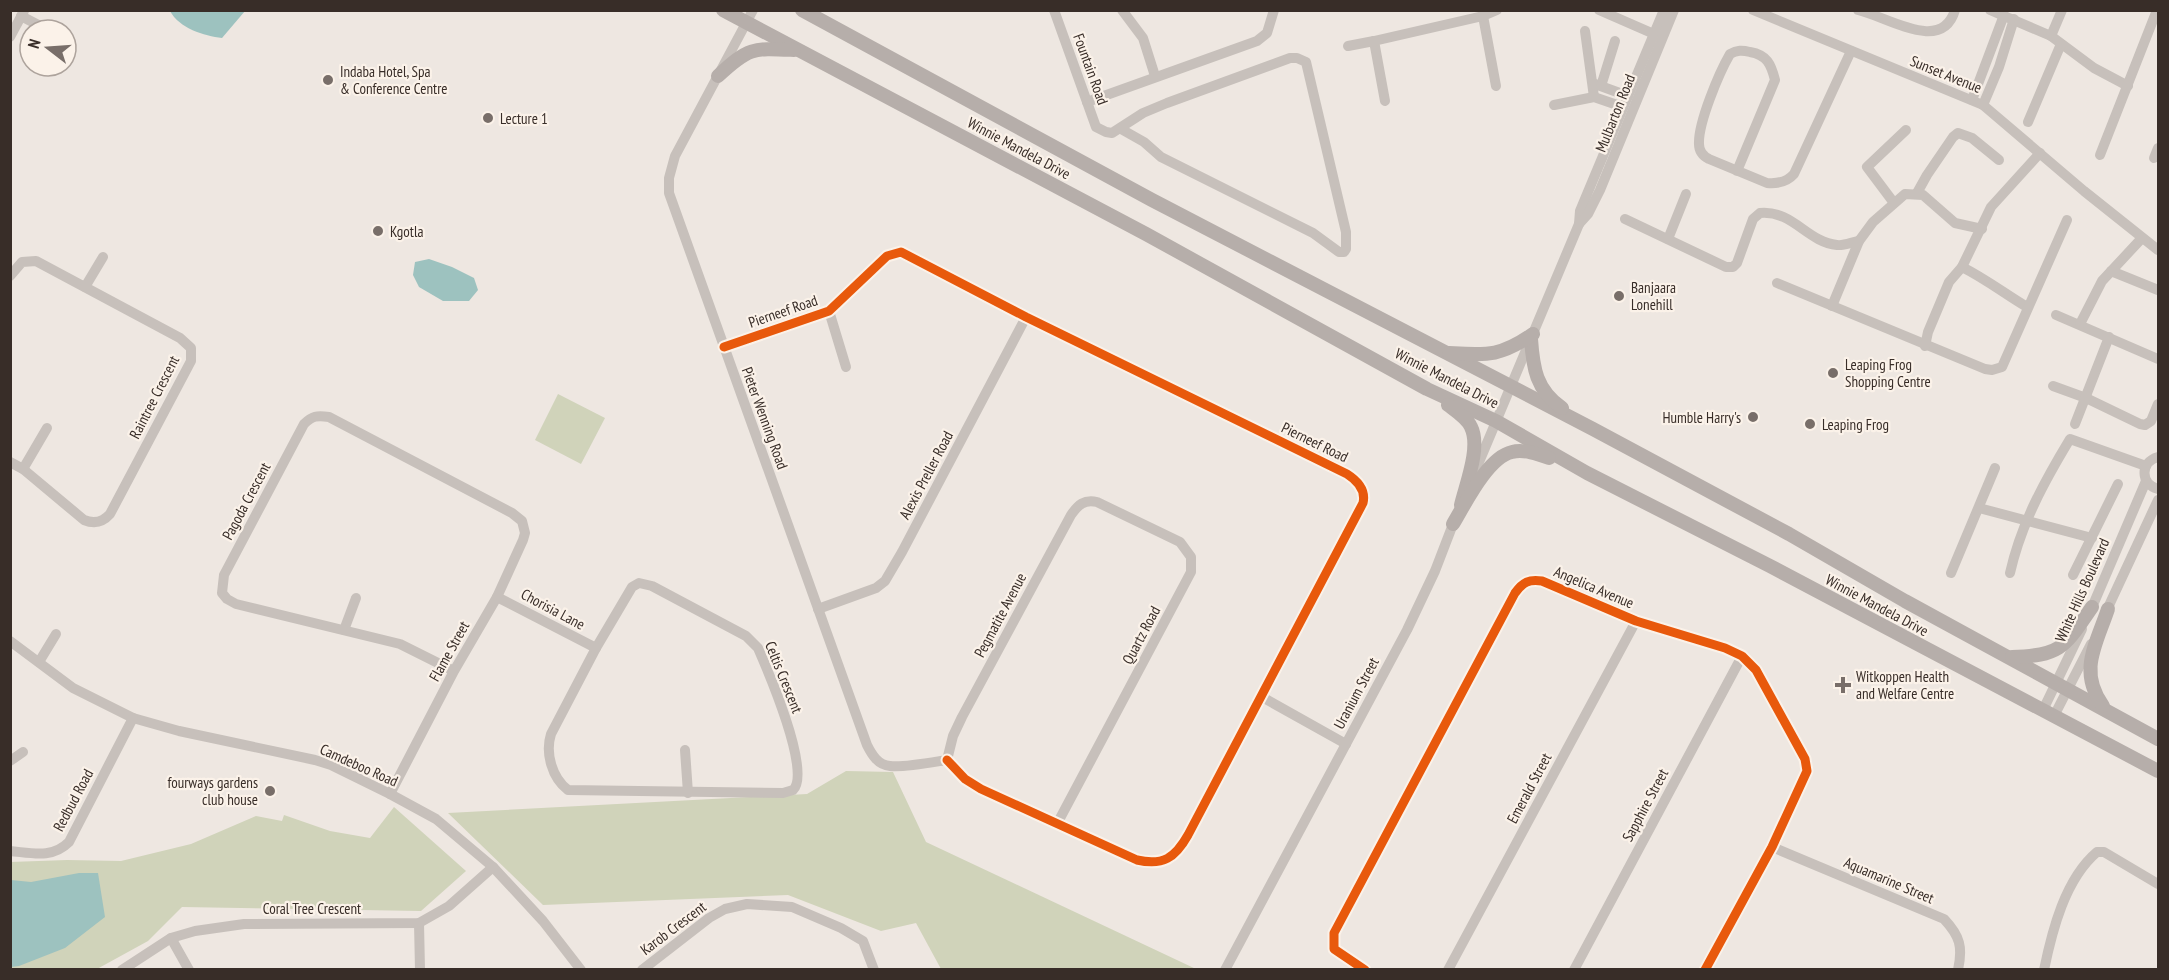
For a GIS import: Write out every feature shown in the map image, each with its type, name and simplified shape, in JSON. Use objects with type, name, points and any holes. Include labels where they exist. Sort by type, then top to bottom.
[{"type":"main road","name":"Winnie Mandela Drive","points":[[723,10],[749,17],[799,51],[1146,234],[1427,389],[1496,422],[1587,473],[1770,566],[2158,771]]},
{"type":"main road","name":"Winnie Mandela Drive","points":[[802,10],[1152,200],[1593,429],[1789,534],[1905,602],[2063,685],[2158,739]]},
{"type":"main road","points":[[717,76],[735,60],[759,49],[799,51]]},
{"type":"main road","points":[[1444,353],[1497,353],[1508,350],[1532,337],[1533,369],[1543,389],[1555,403],[1593,429]]},
{"type":"main road","points":[[1427,389],[1466,420],[1474,436],[1474,453],[1460,507]]},
{"type":"main road","points":[[1453,524],[1486,472],[1495,461],[1510,452],[1524,451],[1587,473]]},
{"type":"main road","points":[[2010,657],[2037,656],[2055,650],[2070,638],[2092,607]]},
{"type":"main road","points":[[2104,708],[2092,688],[2089,669],[2108,609]]},
{"type":"street","name":"Fountain Road","points":[[1054,10],[1096,126],[1112,133],[1121,129]]},
{"type":"street","points":[[1122,10],[1143,38],[1155,76]]},
{"type":"street","points":[[1087,102],[1263,38],[1267,33],[1274,10]]},
{"type":"street","points":[[1348,45],[1483,16],[1497,10]]},
{"type":"street","name":"Mulbarton Road","points":[[1496,422],[1579,224],[1583,205],[1664,10]]},
{"type":"street","name":"Mulbarton Road","points":[[1579,224],[1588,214],[1600,190],[1674,10]]},
{"type":"street","name":"Sunset Avenue","points":[[1753,10],[1983,105],[2158,250]]},
{"type":"street","points":[[1863,11],[1922,32],[1934,32],[1948,25],[1955,10]]},
{"type":"street","points":[[1990,10],[2051,36],[2094,68],[2128,86]]},
{"type":"street","points":[[2051,36],[2062,10]]},
{"type":"street","points":[[2100,155],[2157,10]]},
{"type":"street","points":[[1600,11],[1654,34]]},
{"type":"street","points":[[12,31],[23,13]]},
{"type":"street","points":[[1483,16],[1496,86]]},
{"type":"street","name":"Pieter Wenning Road","points":[[749,17],[675,156],[669,187],[671,201],[872,755],[890,766],[947,760]]},
{"type":"street","points":[[1972,100],[2009,17]]},
{"type":"street","points":[[1983,105],[1999,67],[2009,17]]},
{"type":"street","points":[[1585,31],[1596,85]]},
{"type":"street","points":[[1374,41],[1385,101]]},
{"type":"street","points":[[1594,97],[1596,85],[1615,41]]},
{"type":"street","points":[[2028,122],[2061,44]]},
{"type":"street","points":[[1737,171],[1775,80],[1772,67],[1764,57],[1741,50],[1733,52],[1727,59],[1709,104],[1699,145],[1705,158],[1737,171],[1767,183],[1774,183],[1789,180],[1794,174],[1851,51]]},
{"type":"street","points":[[1290,58],[1301,59],[1308,66],[1346,232],[1346,249],[1344,252],[1339,252],[1312,233],[1161,156],[1144,141],[1121,129],[1143,113],[1167,103],[1290,58]]},
{"type":"street","points":[[1596,85],[1628,96]]},
{"type":"street","points":[[1554,105],[1594,97],[1623,107]]},
{"type":"street","points":[[1894,203],[1868,170],[1868,165],[1906,129]]},
{"type":"street","points":[[1917,193],[1926,175],[1958,133],[1972,138],[1999,160]]},
{"type":"street","points":[[1925,346],[1928,332],[1949,282],[1962,267],[1991,207],[2040,153]]},
{"type":"street","points":[[1668,239],[1686,194]]},
{"type":"street","points":[[1832,306],[1860,241],[1873,222],[1905,194],[1923,195],[1955,223],[1982,229]]},
{"type":"street","points":[[1625,219],[1726,267],[1733,267],[1737,263],[1753,219],[1764,212],[1773,213],[1792,220],[1819,239],[1838,246],[1852,261]]},
{"type":"street","points":[[1777,283],[1925,346],[1984,369],[1997,369],[2002,366],[2067,220]]},
{"type":"street","points":[[2080,324],[2102,281],[2142,237]]},
{"type":"street","points":[[1838,246],[1860,241]]},
{"type":"street","name":"Pierneef Road","points":[[724,347],[829,311],[886,256],[901,252],[1026,317],[1347,474],[1362,487],[1363,503],[1188,835],[1174,855],[1156,862],[1137,860],[972,783],[947,760]]},
{"type":"street","points":[[85,287],[103,257]]},
{"type":"street","name":"Raintree Crescent","points":[[10,462],[23,469],[84,520],[91,522],[105,520],[191,361],[191,348],[186,342],[36,261],[22,262],[11,272]]},
{"type":"street","points":[[1962,267],[1986,279],[2003,294],[2027,307]]},
{"type":"street","points":[[2111,271],[2158,290]]},
{"type":"street","points":[[829,311],[846,367]]},
{"type":"street","points":[[2056,315],[2158,359]]},
{"type":"street","name":"Alexis Preller Road","points":[[818,609],[876,588],[885,581],[1026,317]]},
{"type":"street","points":[[2075,424],[2109,337]]},
{"type":"street","points":[[2053,386],[2086,398],[2145,425],[2151,421],[2158,404]]},
{"type":"street","name":"Pagoda Crescent","points":[[454,671],[400,644],[236,604],[227,600],[222,593],[221,585],[224,575],[304,424],[318,415],[329,417],[512,513],[522,521]]},
{"type":"street","name":"Uranium Street","points":[[1225,969],[1412,620],[1435,572],[1496,422]]},
{"type":"street","points":[[23,469],[47,428]]},
{"type":"street","points":[[2010,573],[2016,546],[2026,519],[2037,495],[2070,439],[2146,466]]},
{"type":"street","points":[[2158,456],[2146,466],[2144,471],[2149,485],[2158,489]]},
{"type":"street","points":[[1951,573],[1995,468]]},
{"type":"street","name":"White Hills Boulevard","points":[[2063,685],[2092,607],[2146,481]]},
{"type":"street","points":[[2073,575],[2118,484]]},
{"type":"street","name":"Pegmatite Avenue","points":[[947,760],[953,736],[962,717],[1071,515],[1081,503],[1090,500],[1097,502]]},
{"type":"street","name":"White Hills Boulevard","points":[[2048,713],[2108,609],[2158,500]]},
{"type":"street","name":"Quartz Road","points":[[1057,824],[1191,572],[1192,566],[1191,556],[1180,542],[1097,502]]},
{"type":"street","points":[[1979,508],[2092,538]]},
{"type":"street","name":"Flame Street","points":[[390,794],[454,671],[496,597],[523,540],[525,533],[522,521]]},
{"type":"street","name":"Angelica Avenue","points":[[1365,969],[1334,949],[1334,933],[1520,586],[1527,581],[1542,581],[1636,621],[1725,648],[1742,656],[1756,670],[1806,762],[1807,771],[1772,847],[1705,969]]},
{"type":"street","name":"Celtis Crescent","points":[[639,583],[652,586],[746,636],[758,648],[797,757],[797,787],[793,790],[783,793],[688,793],[568,790],[561,785],[550,760],[548,742],[553,729],[596,648],[632,587],[639,583]]},
{"type":"street","name":"Chorisia Lane","points":[[496,597],[596,648]]},
{"type":"street","points":[[344,630],[356,598]]},
{"type":"street","name":"Emerald Street","points":[[1448,969],[1636,621]]},
{"type":"street","points":[[39,662],[56,634]]},
{"type":"street","name":"Camdeboo Road","points":[[10,641],[73,688],[133,718],[179,731],[331,765],[436,819],[493,867],[543,921],[581,969]]},
{"type":"street","name":"Sapphire Street","points":[[1574,969],[1742,656]]},
{"type":"street","points":[[1262,697],[1346,744]]},
{"type":"street","name":"Redbud Road","points":[[10,851],[54,853],[69,842],[133,718]]},
{"type":"street","points":[[685,750],[688,793]]},
{"type":"street","points":[[10,761],[24,752]]},
{"type":"street","name":"Aquamarine Street","points":[[1772,847],[1944,919],[1961,946],[1958,969]]},
{"type":"street","points":[[2044,969],[2060,908],[2079,874],[2097,852],[2104,852],[2158,884]]},
{"type":"street","name":"Coral Tree Crescent","points":[[122,969],[171,938],[195,931],[244,924],[419,923],[449,906],[493,867]]},
{"type":"street","name":"Karob Crescent","points":[[642,969],[709,918],[725,909],[747,904],[792,907],[849,932],[862,941],[874,969]]},
{"type":"street","points":[[419,923],[420,969]]},
{"type":"street","points":[[171,938],[189,969]]},
{"type":"green space","points":[[558,394],[605,418],[581,464],[535,440]]},
{"type":"green space","points":[[846,771],[893,772],[926,842],[1196,969],[941,969],[916,923],[881,931],[788,895],[543,905],[448,813],[807,794]]},
{"type":"green space","points":[[394,807],[466,871],[421,911],[182,907],[148,941],[97,969],[11,970],[10,862],[121,861],[191,844],[256,816],[282,821],[284,815],[330,831],[370,838]]},
{"type":"water","points":[[170,11],[245,11],[222,38],[193,30],[179,22]]},
{"type":"water","points":[[429,259],[474,278],[478,290],[469,301],[443,301],[419,287],[413,275],[415,262]]},
{"type":"water","points":[[79,873],[98,873],[105,917],[65,948],[11,967],[11,880],[31,882]]},
{"type":"cycle path","points":[[724,347],[829,311],[887,256],[901,252],[1026,317],[1347,474],[1360,486],[1364,498],[1363,503],[1188,835],[1173,855],[1154,862],[1137,860],[981,789],[965,779],[947,760]]},
{"type":"cycle path","points":[[1365,970],[1334,949],[1334,933],[1515,593],[1521,586],[1533,580],[1542,581],[1636,621],[1725,648],[1742,656],[1756,670],[1805,759],[1807,771],[1772,847],[1705,970]]},
{"type":"place","name":"Indaba Hotel, Spa & Conference Centre","points":[[328,80]]},
{"type":"place","name":"Lecture 1","points":[[488,118]]},
{"type":"place","name":"Kgotla","points":[[378,231]]},
{"type":"place","name":"Banjaara Lonehill","points":[[1619,296]]},
{"type":"place","name":"Leaping Frog Shopping Centre","points":[[1833,373]]},
{"type":"place","name":"Humble Harry's","points":[[1753,417]]},
{"type":"place","name":"Leaping Frog","points":[[1810,424]]},
{"type":"place","name":"Witkoppen Health and Welfare Centre","points":[[1843,685]]},
{"type":"place","name":"fourways gardens club house","points":[[270,791]]}]
